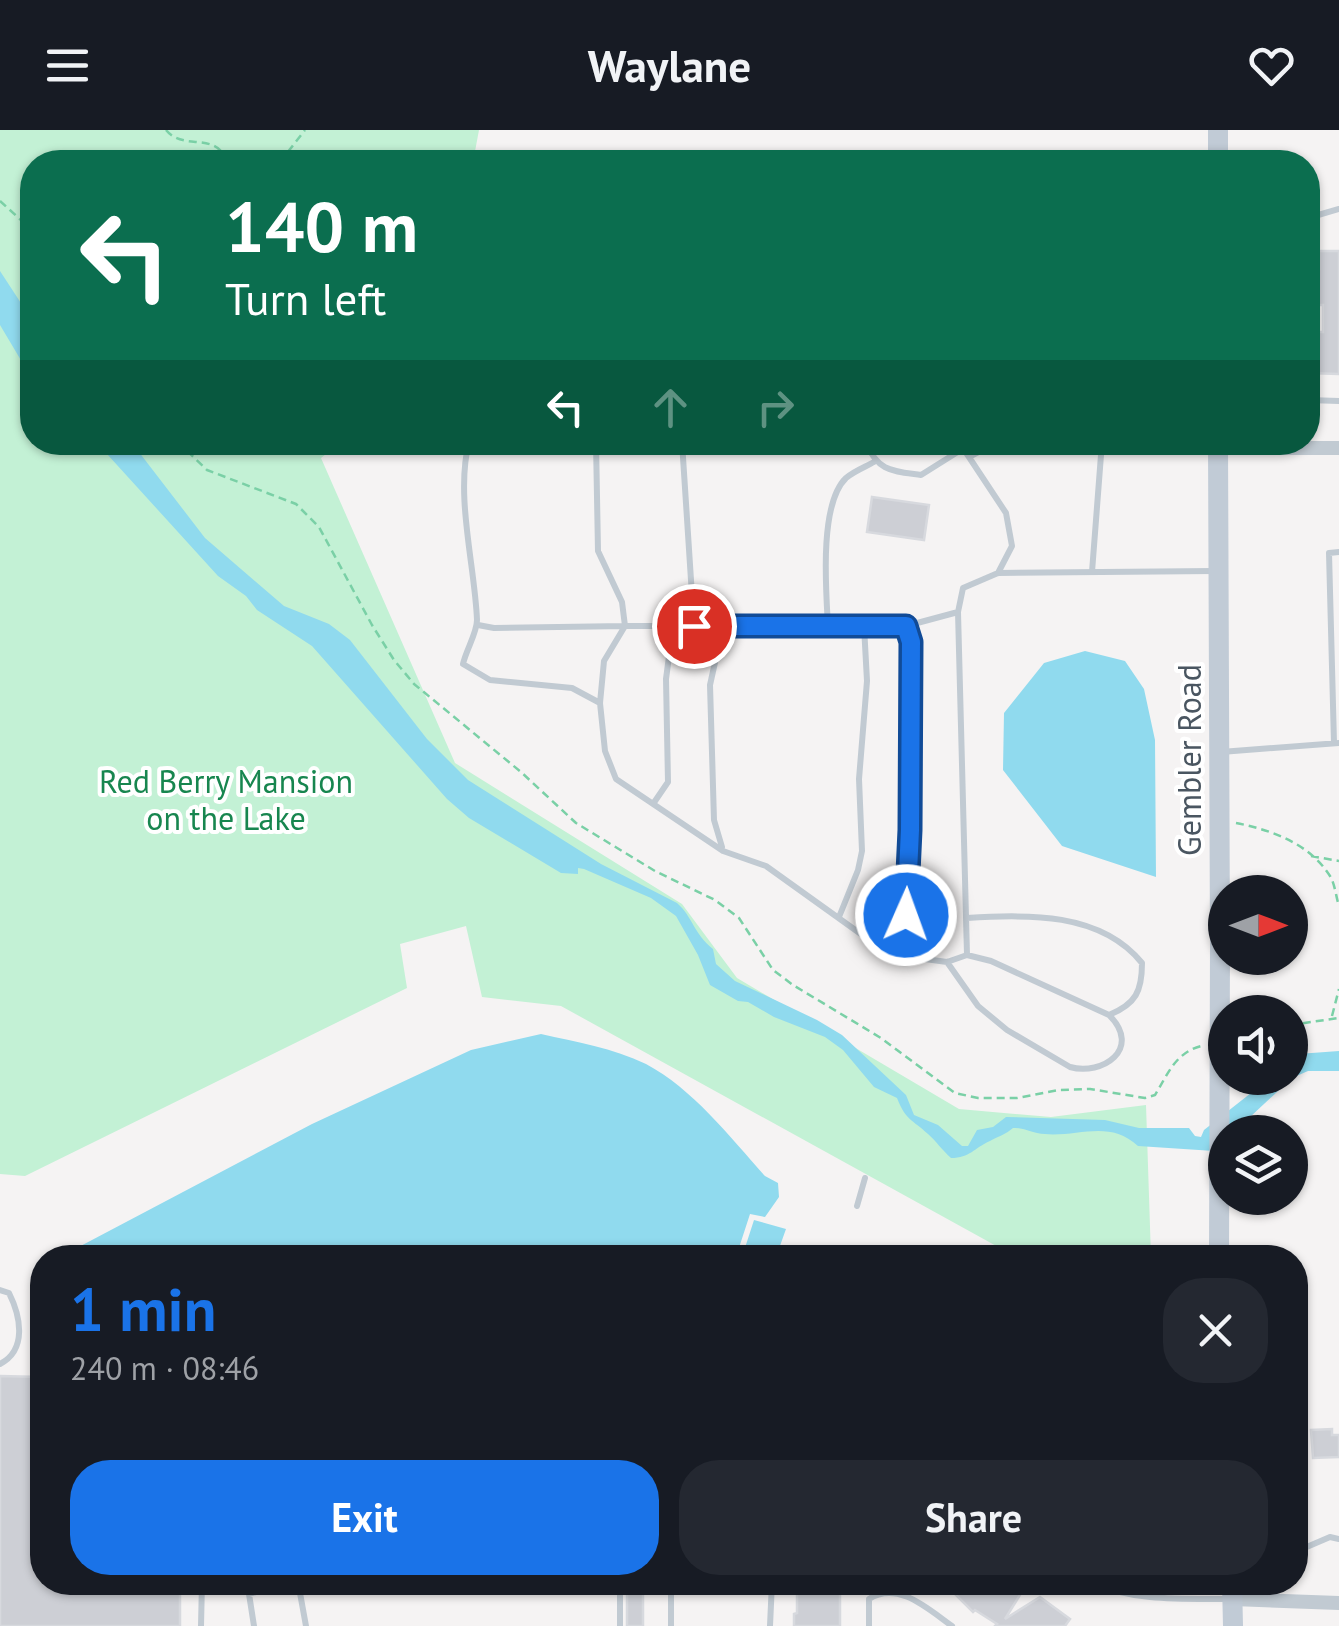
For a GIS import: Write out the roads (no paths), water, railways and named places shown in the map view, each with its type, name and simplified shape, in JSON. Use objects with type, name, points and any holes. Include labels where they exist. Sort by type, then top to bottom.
[{"type":"main road","name":"Gembler Road","points":[[1218,455],[1219,1245]]},
{"type":"main road","points":[[1232,1595],[1233,1626]]},
{"type":"street","points":[[1271,1595],[1339,1602]]},
{"type":"lane","points":[[468,455],[471,582],[478,626],[467,645],[464,664],[490,680],[572,688],[600,703]]},
{"type":"lane","points":[[596,455],[598,551],[622,602],[625,626],[604,661],[600,703],[605,751],[616,779],[723,851],[766,866],[879,946],[911,957],[947,962],[967,956],[991,961],[1101,1014],[1110,1015],[1126,1008],[1138,996],[1142,963],[1129,946],[1086,925],[1051,918],[967,918]]},
{"type":"lane","points":[[683,455],[694,626]]},
{"type":"lane","points":[[870,455],[874,462],[892,471],[921,475],[949,455]]},
{"type":"lane","points":[[973,455],[969,457],[1006,513],[1012,546],[998,573]]},
{"type":"lane","points":[[1092,572],[1101,455]]},
{"type":"lane","points":[[828,626],[829,524],[837,493],[844,480],[874,462]]},
{"type":"lane","points":[[1220,752],[1337,743],[1329,552],[1339,552]]},
{"type":"lane","points":[[967,956],[958,612],[962,588],[998,573],[1220,571]]},
{"type":"lane","points":[[478,626],[906,626],[958,612]]},
{"type":"lane","points":[[653,804],[668,782],[666,679],[673,626]]},
{"type":"lane","points":[[723,626],[710,686],[714,820],[723,851]]},
{"type":"lane","points":[[839,917],[862,851],[859,780],[867,681],[864,626]]},
{"type":"lane","points":[[906,626],[911,642],[906,915],[911,957]]},
{"type":"lane","points":[[947,962],[978,1006],[1007,1030],[1079,1070],[1097,1066],[1120,1050],[1123,1029],[1110,1015]]},
{"type":"lane","points":[[858,1206],[865,1178]]},
{"type":"lane","points":[[0,1290],[10,1293],[18,1310],[19,1344],[11,1357],[0,1364]]},
{"type":"lane","points":[[1308,1546],[1330,1536],[1339,1539]]},
{"type":"lane","points":[[201,1626],[202,1595]]},
{"type":"lane","points":[[250,1595],[254,1626]]},
{"type":"lane","points":[[298,1595],[306,1626]]},
{"type":"lane","points":[[620,1595],[620,1626]]},
{"type":"lane","points":[[671,1595],[671,1626]]},
{"type":"lane","points":[[770,1626],[771,1595]]},
{"type":"lane","points":[[868,1626],[869,1599],[875,1595]]},
{"type":"lane","points":[[898,1595],[908,1596],[952,1626]]},
{"type":"lane","points":[[1126,1595],[1154,1600],[1197,1595]]},
{"type":"water","points":[[0,271],[20,302],[20,359],[0,325]]},
{"type":"water","points":[[108,455],[141,455],[205,538],[284,606],[329,624],[350,640],[427,739],[468,780],[601,864],[677,903],[713,949],[716,964],[735,981],[842,1035],[906,1095],[914,1115],[938,1125],[962,1146],[968,1146],[977,1130],[993,1127],[1006,1117],[1105,1120],[1139,1128],[1189,1128],[1201,1137],[1208,1127],[1208,1151],[1138,1146],[1126,1137],[1102,1131],[1051,1134],[1013,1128],[967,1154],[951,1158],[907,1116],[897,1098],[874,1087],[843,1050],[825,1037],[738,1001],[710,985],[676,916],[651,898],[584,869],[578,868],[578,874],[561,873],[469,818],[447,799],[312,646],[257,610],[246,596],[218,576]]},
{"type":"water","points":[[1085,651],[1125,661],[1144,689],[1155,740],[1156,877],[1062,846],[1003,770],[1004,713],[1044,663]]},
{"type":"water","points":[[541,1034],[594,1046],[646,1064],[679,1087],[765,1176],[778,1183],[779,1197],[765,1217],[750,1214],[740,1245],[82,1245],[312,1124],[471,1050]]},
{"type":"water","points":[[1339,1051],[1339,1071],[1308,1071],[1308,1053]]},
{"type":"water","points":[[1248,1095],[1274,1095],[1252,1115],[1223,1115]]},
{"type":"water","points":[[754,1220],[786,1229],[780,1245],[746,1245]]},
{"type":"park label","name":"Red Berry Mansion on the Lake","points":[[226,800]]}]
